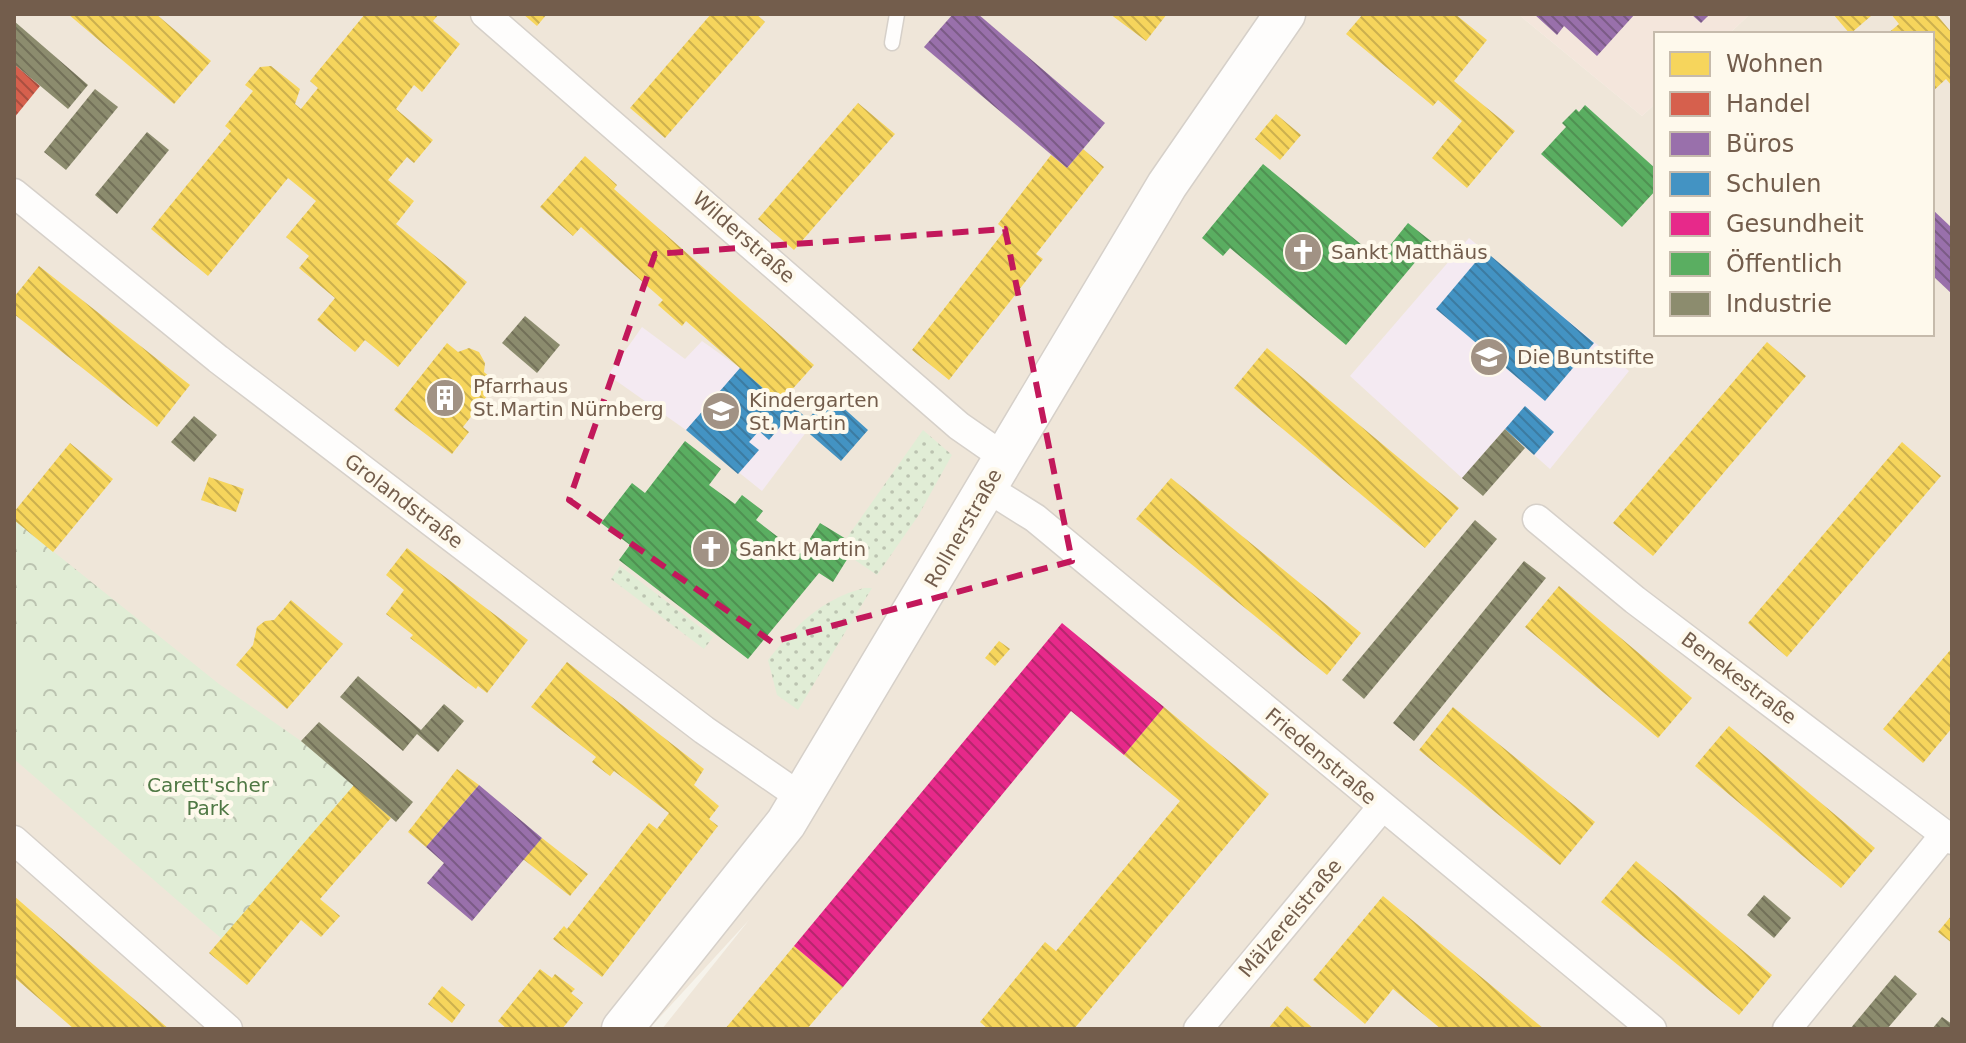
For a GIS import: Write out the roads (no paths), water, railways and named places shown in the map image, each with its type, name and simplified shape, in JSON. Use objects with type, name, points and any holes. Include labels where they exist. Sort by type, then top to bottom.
[{"type":"street","name":"Wilderstraße","points":[[485,14],[959,426],[996,473]]},
{"type":"street","name":"Rollnerstraße","points":[[622,1029],[750,872],[802,798],[1167,185],[1285,14]]},
{"type":"street","name":"Grolandstraße","points":[[14,193],[218,359],[735,753],[802,798]]},
{"type":"street","name":"Friedenstraße","points":[[996,473],[1035,518],[1652,1029]]},
{"type":"street","name":"Benekestraße","points":[[1537,519],[1635,600],[1948,837],[1787,1029]]},
{"type":"street","name":"Mälzereistraße","points":[[1198,1029],[1382,807]]},
{"type":"street","points":[[14,840],[228,1029]]},
{"type":"lane","points":[[892,43],[897,14]]},
{"type":"place","name":"Sankt Matthäus","points":[[1303,252]]},
{"type":"place","name":"Die Buntstifte","points":[[1489,357]]},
{"type":"place","name":"Pfarrhaus St.Martin Nürnberg","points":[[445,398]]},
{"type":"place","name":"Kindergarten St. Martin","points":[[721,411]]},
{"type":"place","name":"Sankt Martin","points":[[711,549]]},
{"type":"park label","name":"Carett'scher Park","points":[[208,796]]}]
